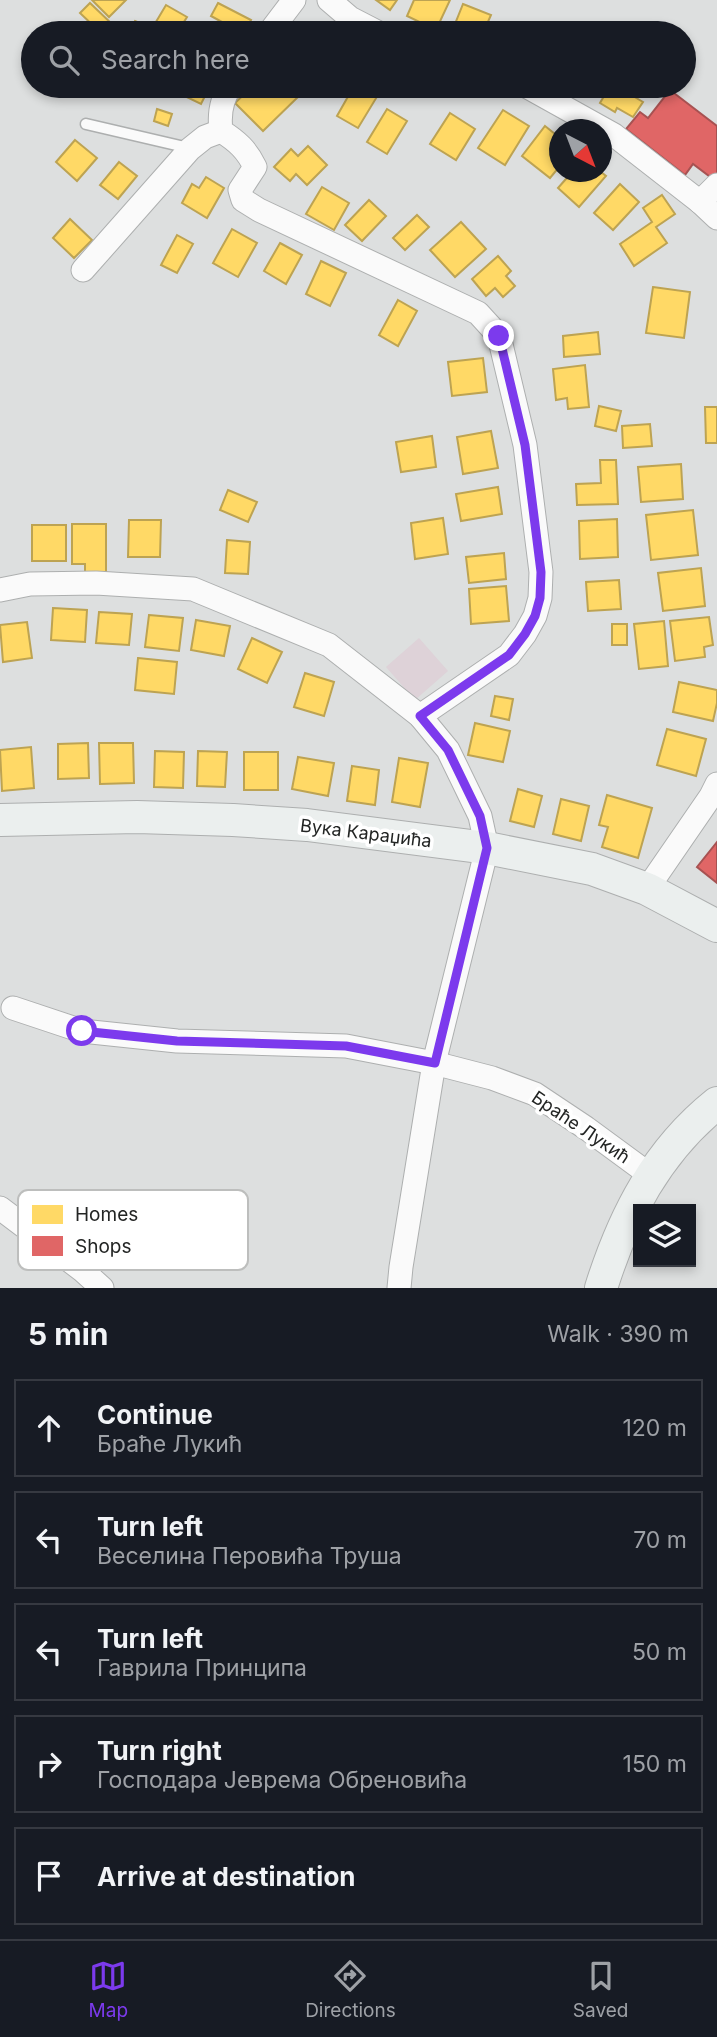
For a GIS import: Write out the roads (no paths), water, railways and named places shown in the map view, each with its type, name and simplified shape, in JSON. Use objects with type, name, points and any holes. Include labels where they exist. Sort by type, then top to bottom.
[{"type":"street","points":[[278,21],[294,0]]},
{"type":"street","points":[[329,0],[356,21]]},
{"type":"street","points":[[221,131],[219,116],[224,98]]},
{"type":"street","points":[[548,98],[614,135],[717,218]]},
{"type":"street","points":[[83,270],[190,149],[205,137],[221,131]]},
{"type":"street","points":[[221,131],[236,140],[248,152],[255,167],[240,190],[243,201],[478,313],[499,336],[525,445],[541,572],[540,598],[535,616],[509,655],[420,716]]},
{"type":"street","points":[[700,202],[717,185]]},
{"type":"street","points":[[0,590],[30,584],[96,583],[193,589],[329,645],[420,716],[448,750],[480,816],[487,848],[435,1063],[401,1267],[400,1288]]},
{"type":"street","points":[[648,889],[717,784]]},
{"type":"street","name":"Вука Караџића","points":[[0,820],[137,817],[245,821],[307,825],[487,848],[592,869],[648,889],[717,926]]},
{"type":"street","name":"Браће Лукић","points":[[13,1008],[82,1031],[177,1041],[346,1046],[435,1063],[492,1078],[535,1094],[650,1175]]},
{"type":"street","points":[[601,1288],[625,1226],[650,1175],[677,1140],[717,1103]]},
{"type":"street","points":[[0,1208],[18,1222]]},
{"type":"street","points":[[82,1270],[102,1288]]},
{"type":"lane","points":[[86,124],[190,149]]}]
